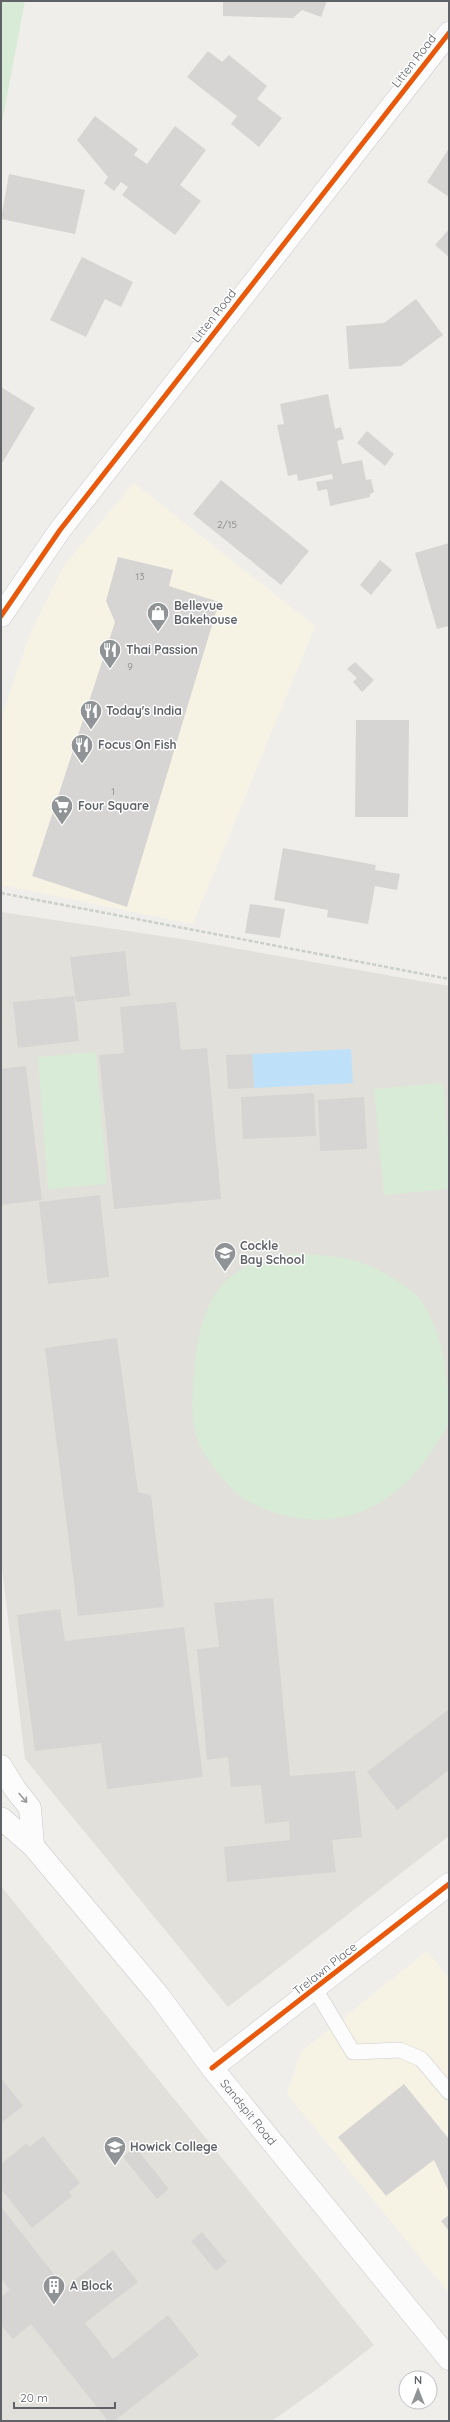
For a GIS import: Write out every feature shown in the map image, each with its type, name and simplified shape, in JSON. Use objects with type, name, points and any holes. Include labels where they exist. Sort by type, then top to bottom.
[{"type":"street","name":"Litten Road","points":[[1,616],[60,530],[449,33]]},
{"type":"street","points":[[1,1766],[15,1789],[30,1808],[33,1846]]},
{"type":"street","name":"Sandspit Road","points":[[1,1818],[33,1846],[159,1996],[212,2068],[449,2359]]},
{"type":"street","name":"Trelawn Place","points":[[212,2068],[449,1884]]},
{"type":"lane","points":[[315,1989],[353,2052],[400,2050],[421,2059],[449,2092]]},
{"type":"path","points":[[1,893],[449,979]]},
{"type":"shaded area","points":[[134,483],[315,626],[193,924],[1,885],[1,719],[31,631],[65,564]]},
{"type":"shaded area","name":"Cockle Bay School","points":[[1,912],[188,940],[449,986],[449,1836],[228,2007],[25,1759],[1,1560]]},
{"type":"shaded area","name":"Howick College","points":[[1,1886],[374,2345],[324,2384],[272,2421],[1,2421]]},
{"type":"shaded area","points":[[427,1951],[449,1978],[449,2293],[287,2094],[301,2052]]},
{"type":"green space","points":[[1,1],[25,1],[1,128]]},
{"type":"green space","points":[[96,1052],[107,1184],[48,1189],[38,1057]]},
{"type":"green space","points":[[443,1083],[449,1151],[449,1189],[384,1195],[374,1089]]},
{"type":"green space","points":[[293,1254],[331,1256],[349,1259],[372,1267],[403,1285],[420,1299],[428,1312],[435,1327],[444,1358],[448,1390],[448,1422],[443,1434],[421,1466],[402,1486],[380,1503],[342,1518],[314,1520],[285,1516],[246,1500],[228,1485],[210,1463],[202,1450],[195,1430],[192,1408],[196,1351],[202,1325],[211,1301],[218,1290],[237,1272],[257,1263]]},
{"type":"water","points":[[351,1049],[353,1083],[254,1088],[252,1054]]},
{"type":"building","points":[[223,1],[327,1],[321,17],[302,10],[293,18],[223,16]]},
{"type":"building","points":[[208,51],[222,62],[229,55],[267,86],[257,99],[282,118],[259,147],[231,124],[237,116],[187,77]]},
{"type":"building","points":[[95,116],[138,149],[134,155],[147,164],[175,126],[206,150],[180,185],[201,201],[175,235],[122,195],[128,187],[121,182],[114,191],[104,183],[108,177],[77,140]]},
{"type":"building","points":[[448,150],[449,151],[449,197],[427,182]]},
{"type":"building","points":[[9,174],[85,190],[75,234],[1,219]]},
{"type":"building","points":[[449,229],[449,257],[435,245]]},
{"type":"building","points":[[82,257],[133,282],[121,307],[105,299],[86,337],[50,320]]},
{"type":"building","points":[[416,299],[443,335],[401,366],[349,369],[346,326],[384,323]]},
{"type":"building","points":[[1,387],[35,408],[1,465]]},
{"type":"building","points":[[328,394],[335,429],[341,427],[344,439],[337,441],[342,464],[362,460],[366,480],[371,479],[374,492],[370,494],[370,497],[330,506],[327,489],[318,491],[316,482],[333,479],[332,474],[298,481],[297,474],[288,476],[277,425],[284,424],[280,404]]},
{"type":"building","points":[[367,431],[394,454],[385,466],[357,443]]},
{"type":"building","points":[[221,480],[309,551],[281,585],[193,514]]},
{"type":"building","points":[[449,543],[449,626],[437,629],[415,553]]},
{"type":"building","points":[[118,557],[173,570],[169,586],[219,602],[127,907],[32,876],[115,622],[106,601]]},
{"type":"building","points":[[380,560],[392,570],[371,595],[360,585]]},
{"type":"building","points":[[355,662],[374,680],[362,692],[353,682],[357,678],[347,669]]},
{"type":"building","points":[[356,720],[409,720],[408,817],[355,817]]},
{"type":"building","points":[[283,848],[376,865],[375,870],[400,874],[397,890],[375,886],[368,924],[327,917],[328,910],[274,900]]},
{"type":"building","points":[[250,904],[285,909],[280,938],[245,933]]},
{"type":"building","points":[[125,951],[130,996],[76,1002],[70,957]]},
{"type":"building","points":[[74,996],[79,1041],[18,1048],[13,1002]]},
{"type":"building","points":[[176,1002],[181,1050],[207,1048],[221,1199],[114,1209],[99,1055],[124,1053],[120,1007]]},
{"type":"building","points":[[252,1054],[254,1088],[228,1089],[226,1055]]},
{"type":"building","points":[[26,1066],[42,1200],[1,1205],[1,1069]]},
{"type":"building","points":[[314,1093],[316,1136],[243,1139],[241,1097]]},
{"type":"building","points":[[364,1097],[367,1149],[320,1151],[318,1100]]},
{"type":"building","points":[[100,1195],[109,1277],[48,1284],[39,1202]]},
{"type":"building","points":[[117,1338],[138,1492],[151,1495],[164,1607],[78,1616],[45,1348]]},
{"type":"building","points":[[273,1598],[290,1776],[355,1771],[362,1837],[332,1840],[336,1872],[227,1882],[224,1847],[290,1840],[289,1821],[265,1824],[261,1785],[231,1787],[228,1757],[207,1760],[197,1649],[219,1647],[214,1603]]},
{"type":"building","points":[[60,1609],[65,1641],[184,1627],[203,1777],[107,1789],[101,1743],[35,1751],[17,1615]]},
{"type":"building","points":[[449,1709],[449,1770],[397,1810],[367,1772]]},
{"type":"building","points":[[1,2078],[23,2106],[1,2123]]},
{"type":"building","points":[[404,2084],[449,2139],[449,2192],[434,2160],[386,2196],[338,2137]]},
{"type":"building","points":[[43,2136],[80,2183],[69,2192],[72,2196],[32,2228],[1,2189],[1,2164],[27,2143],[29,2147]]},
{"type":"building","points":[[135,2147],[169,2189],[157,2199],[123,2157]]},
{"type":"building","name":"A Block","points":[[1,2207],[65,2288],[113,2250],[138,2282],[85,2323],[113,2359],[168,2315],[199,2355],[114,2421],[108,2421],[31,2324],[13,2339],[1,2325],[1,2297],[10,2290],[1,2278]]},
{"type":"building","points":[[449,2215],[449,2231],[441,2221]]},
{"type":"building","points":[[202,2232],[227,2262],[216,2271],[191,2241]]},
{"type":"cycle path","points":[[1,616],[60,530],[449,33]]},
{"type":"cycle path","points":[[212,2068],[449,1884]]},
{"type":"place","name":"Bellevue Bakehouse","points":[[158,632]]},
{"type":"place","name":"Thai Passion","points":[[110,670]]},
{"type":"place","name":"Today's India","points":[[91,730]]},
{"type":"place","name":"Focus On Fish","points":[[82,764]]},
{"type":"place","name":"Four Square","points":[[62,826]]},
{"type":"place","name":"Cockle Bay School","points":[[225,1272]]},
{"type":"place","name":"Howick College","points":[[115,2166]]},
{"type":"place","name":"A Block","points":[[54,2306]]}]
